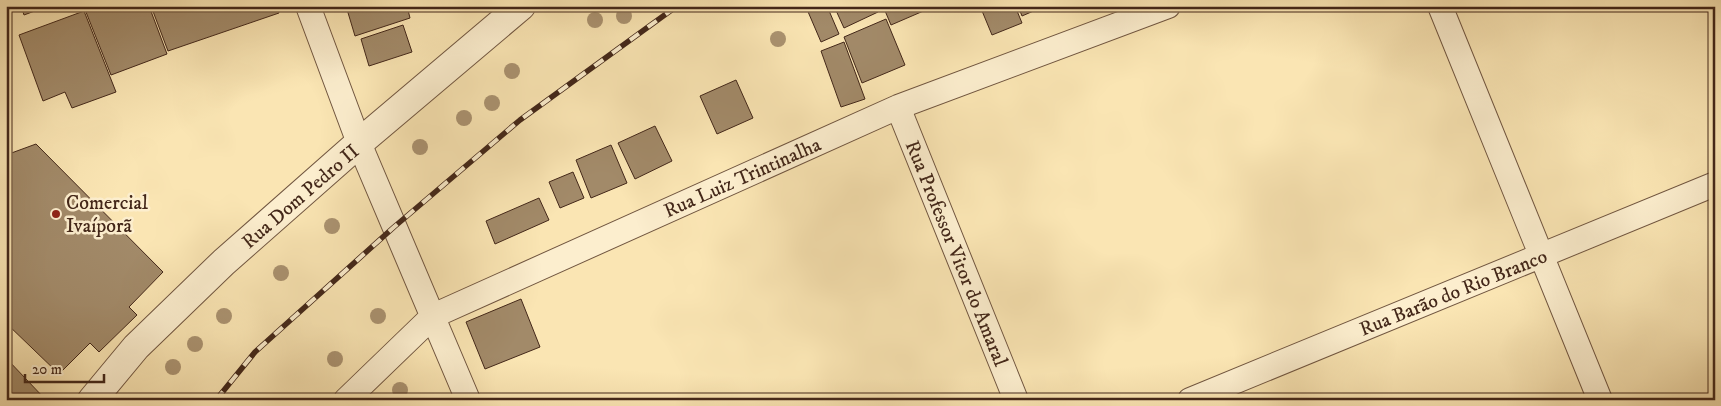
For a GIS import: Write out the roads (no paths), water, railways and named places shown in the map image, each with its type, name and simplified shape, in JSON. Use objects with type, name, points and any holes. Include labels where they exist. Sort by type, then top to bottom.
[{"type":"street","points":[[308,6],[359,143],[468,400]]},
{"type":"street","name":"Rua Dom Pedro II","points":[[92,400],[136,347],[224,262],[359,143],[521,6]]},
{"type":"street","name":"Rua Luiz Trintinalha","points":[[346,400],[433,316],[898,107],[1168,6]]},
{"type":"street","points":[[1440,6],[1600,400]]},
{"type":"street","name":"Rua Professor Vitor do Amaral","points":[[898,107],[1016,400]]},
{"type":"street","name":"Rua Barão do Rio Branco","points":[[1190,400],[1715,184]]},
{"type":"railway","points":[[216,400],[255,352],[394,227],[520,120],[677,6]]},
{"type":"place","name":"Comercial Ivaíporã","points":[[56,214]]}]
